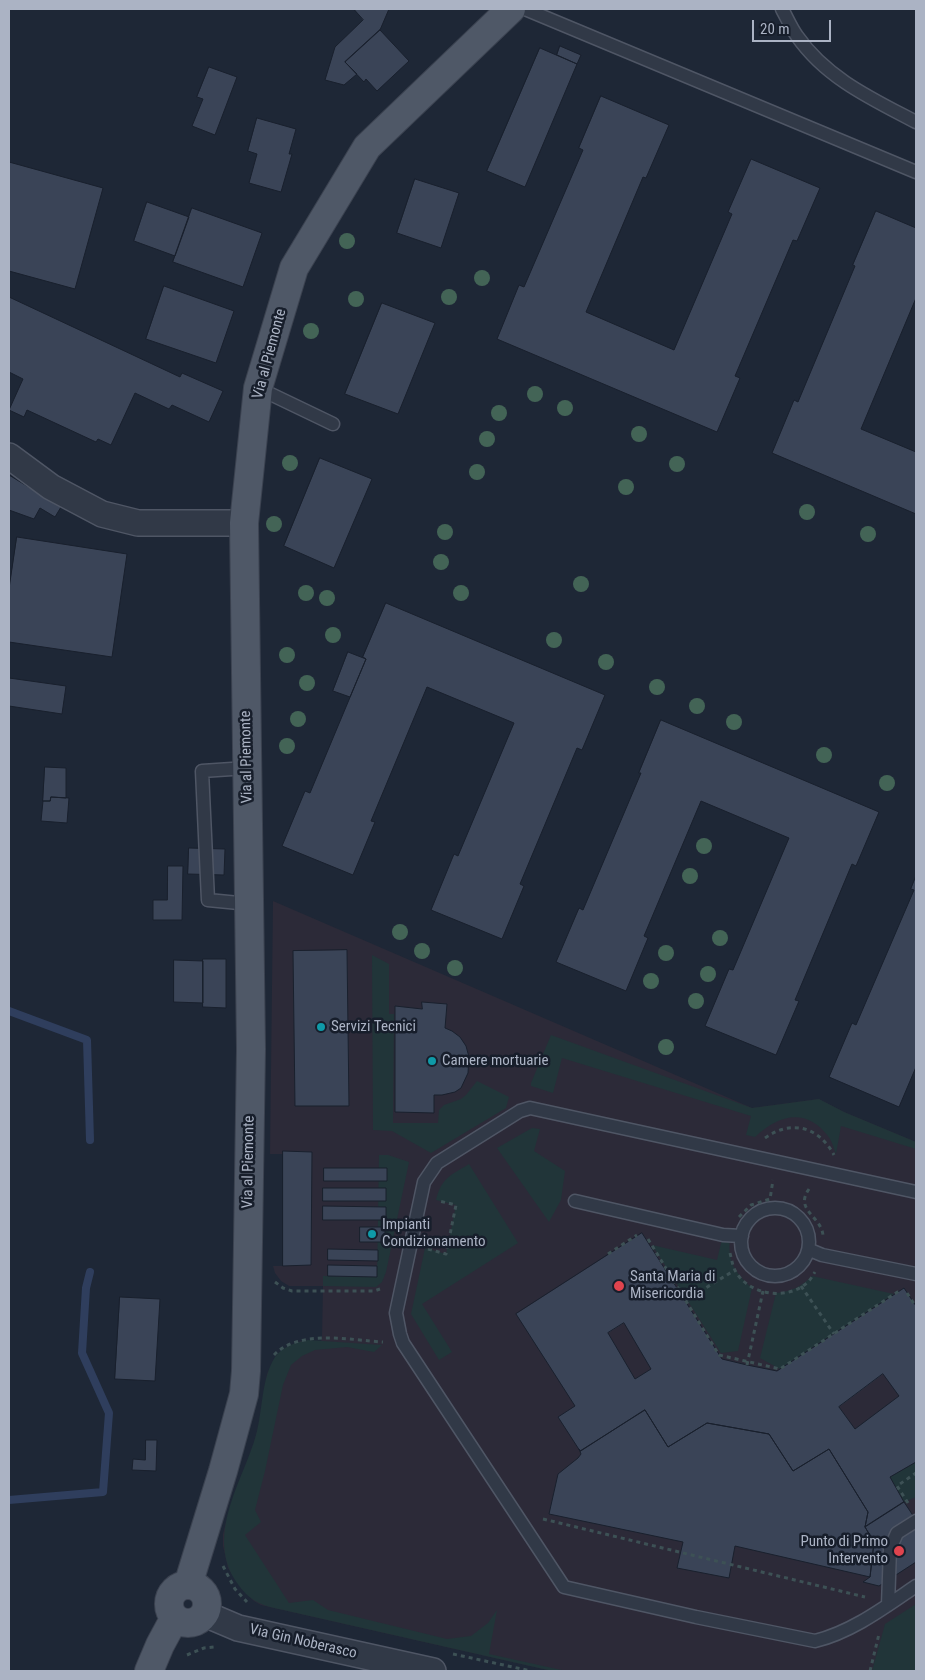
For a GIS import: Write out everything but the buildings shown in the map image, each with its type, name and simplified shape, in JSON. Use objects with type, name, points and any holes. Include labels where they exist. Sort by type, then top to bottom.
[{"type":"main road","name":"Via al Piemonte","points":[[188,1585],[223,1471],[244,1394],[245,1379],[251,1049],[244,523],[258,388],[294,268],[367,147],[511,9]]},
{"type":"main road","points":[[188,1585],[201,1589],[208,1604],[205,1614],[195,1623],[187,1624],[174,1618],[170,1613],[169,1600],[172,1593],[177,1588],[188,1585]]},
{"type":"main road","points":[[149,1671],[174,1618]]},
{"type":"street","points":[[9,456],[51,487],[102,514],[138,522],[244,523]]},
{"type":"street","name":"Via Gin Noberasco","points":[[205,1614],[238,1628],[439,1662]]},
{"type":"lane","points":[[525,9],[916,172]]},
{"type":"lane","points":[[782,9],[798,37],[828,70],[853,89],[916,122]]},
{"type":"lane","points":[[258,388],[333,424]]},
{"type":"lane","points":[[247,768],[202,771],[208,900],[249,904]]},
{"type":"lane","points":[[916,1192],[530,1108],[520,1111],[437,1162],[430,1172],[424,1182],[396,1313],[403,1343],[564,1587],[696,1617],[815,1641],[830,1637],[868,1618],[916,1586]]},
{"type":"lane","points":[[575,1201],[736,1236]]},
{"type":"lane","points":[[736,1236],[760,1210],[780,1207],[796,1213],[809,1230],[816,1253]]},
{"type":"lane","points":[[736,1236],[745,1260],[759,1274],[780,1277],[799,1269],[816,1253]]},
{"type":"lane","points":[[816,1253],[916,1274]]},
{"type":"lane","points":[[888,1605],[890,1549],[897,1533],[916,1521]]},
{"type":"path","points":[[764,1179],[773,1181],[770,1199],[751,1205],[742,1212],[734,1225],[736,1236],[729,1248],[738,1276],[752,1288],[764,1291],[784,1293],[801,1286],[808,1282],[819,1268],[816,1253],[822,1231],[804,1203],[808,1190],[812,1188]]},
{"type":"path","points":[[425,1248],[446,1254],[456,1205],[436,1200],[438,1193]]},
{"type":"path","points":[[608,1254],[644,1231]]},
{"type":"path","points":[[648,1238],[719,1355],[747,1363],[780,1369],[904,1288],[916,1307]]},
{"type":"path","points":[[686,1300],[735,1270]]},
{"type":"path","points":[[801,1286],[834,1334]]},
{"type":"path","points":[[747,1363],[764,1291]]},
{"type":"path","points":[[272,1356],[292,1342],[308,1338],[384,1342],[388,1345]]},
{"type":"path","points":[[911,1508],[897,1486],[916,1473]]},
{"type":"path","points":[[542,1519],[870,1598]]},
{"type":"path","points":[[221,1560],[228,1579],[250,1605]]},
{"type":"path","points":[[439,1662],[531,1671]]},
{"type":"shaded area","name":"Santa Maria di Misericordia","points":[[273,901],[752,1108],[819,1099],[844,1112],[916,1142],[916,1671],[552,1671],[261,1605],[241,1588],[228,1568],[223,1546],[223,1534],[261,1417],[267,1374],[275,1358],[287,1347],[301,1341],[321,1341],[322,1338],[323,1286],[289,1286],[281,1281],[275,1273],[273,1266],[284,1266],[283,1154],[270,1154]]},
{"type":"green space","points":[[372,955],[389,964],[389,1014],[394,1014],[393,1123],[438,1123],[439,1110],[444,1105],[461,1099],[477,1081],[509,1097],[506,1108],[431,1153],[392,1131],[373,1130]]},
{"type":"green space","points":[[551,1035],[752,1108],[819,1099],[844,1112],[916,1142],[916,1149],[841,1126],[836,1154],[829,1138],[819,1127],[811,1121],[792,1117],[773,1123],[755,1137],[746,1135],[751,1116],[562,1058],[553,1093],[531,1086]]},
{"type":"green space","points":[[532,1128],[540,1129],[534,1151],[565,1171],[561,1200],[549,1222],[497,1148]]},
{"type":"green space","points":[[379,1155],[388,1155],[409,1162],[386,1272],[382,1282],[376,1287],[323,1286],[323,1276],[377,1277]]},
{"type":"green space","points":[[469,1164],[518,1243],[422,1304],[452,1352],[439,1360],[411,1314],[425,1248],[446,1254],[456,1205],[436,1200],[438,1192],[448,1178]]},
{"type":"green space","points":[[723,1235],[730,1237],[731,1260],[737,1272],[752,1288],[738,1351],[721,1353],[652,1245],[717,1260]]},
{"type":"green space","points":[[812,1276],[894,1294],[780,1369],[760,1358],[776,1293],[796,1288]]},
{"type":"green space","points":[[308,1340],[382,1345],[374,1352],[347,1347],[315,1350],[302,1356],[291,1365],[283,1385],[255,1510],[261,1522],[245,1535],[289,1603],[313,1600],[328,1610],[447,1639],[471,1636],[488,1623],[497,1610],[489,1654],[566,1671],[552,1671],[270,1607],[254,1600],[238,1585],[227,1562],[224,1544],[225,1526],[236,1489],[256,1435],[267,1375],[275,1357],[281,1350]]},
{"type":"green space","points":[[916,1462],[916,1497],[904,1502],[890,1477]]},
{"type":"green space","points":[[916,1604],[916,1671],[872,1671],[885,1624]]},
{"type":"waterway","points":[[9,1011],[87,1040],[90,1140]]},
{"type":"waterway","points":[[9,1500],[103,1492],[109,1413],[82,1353],[86,1288],[90,1272]]},
{"type":"place","name":"Servizi Tecnici","points":[[321,1027]]},
{"type":"place","name":"Camere mortuarie","points":[[432,1061]]},
{"type":"place","name":"Impianti Condizionamento","points":[[372,1234]]},
{"type":"place","name":"Santa Maria di Misericordia","points":[[619,1286]]},
{"type":"place","name":"Punto di Primo Intervento","points":[[899,1551]]}]
